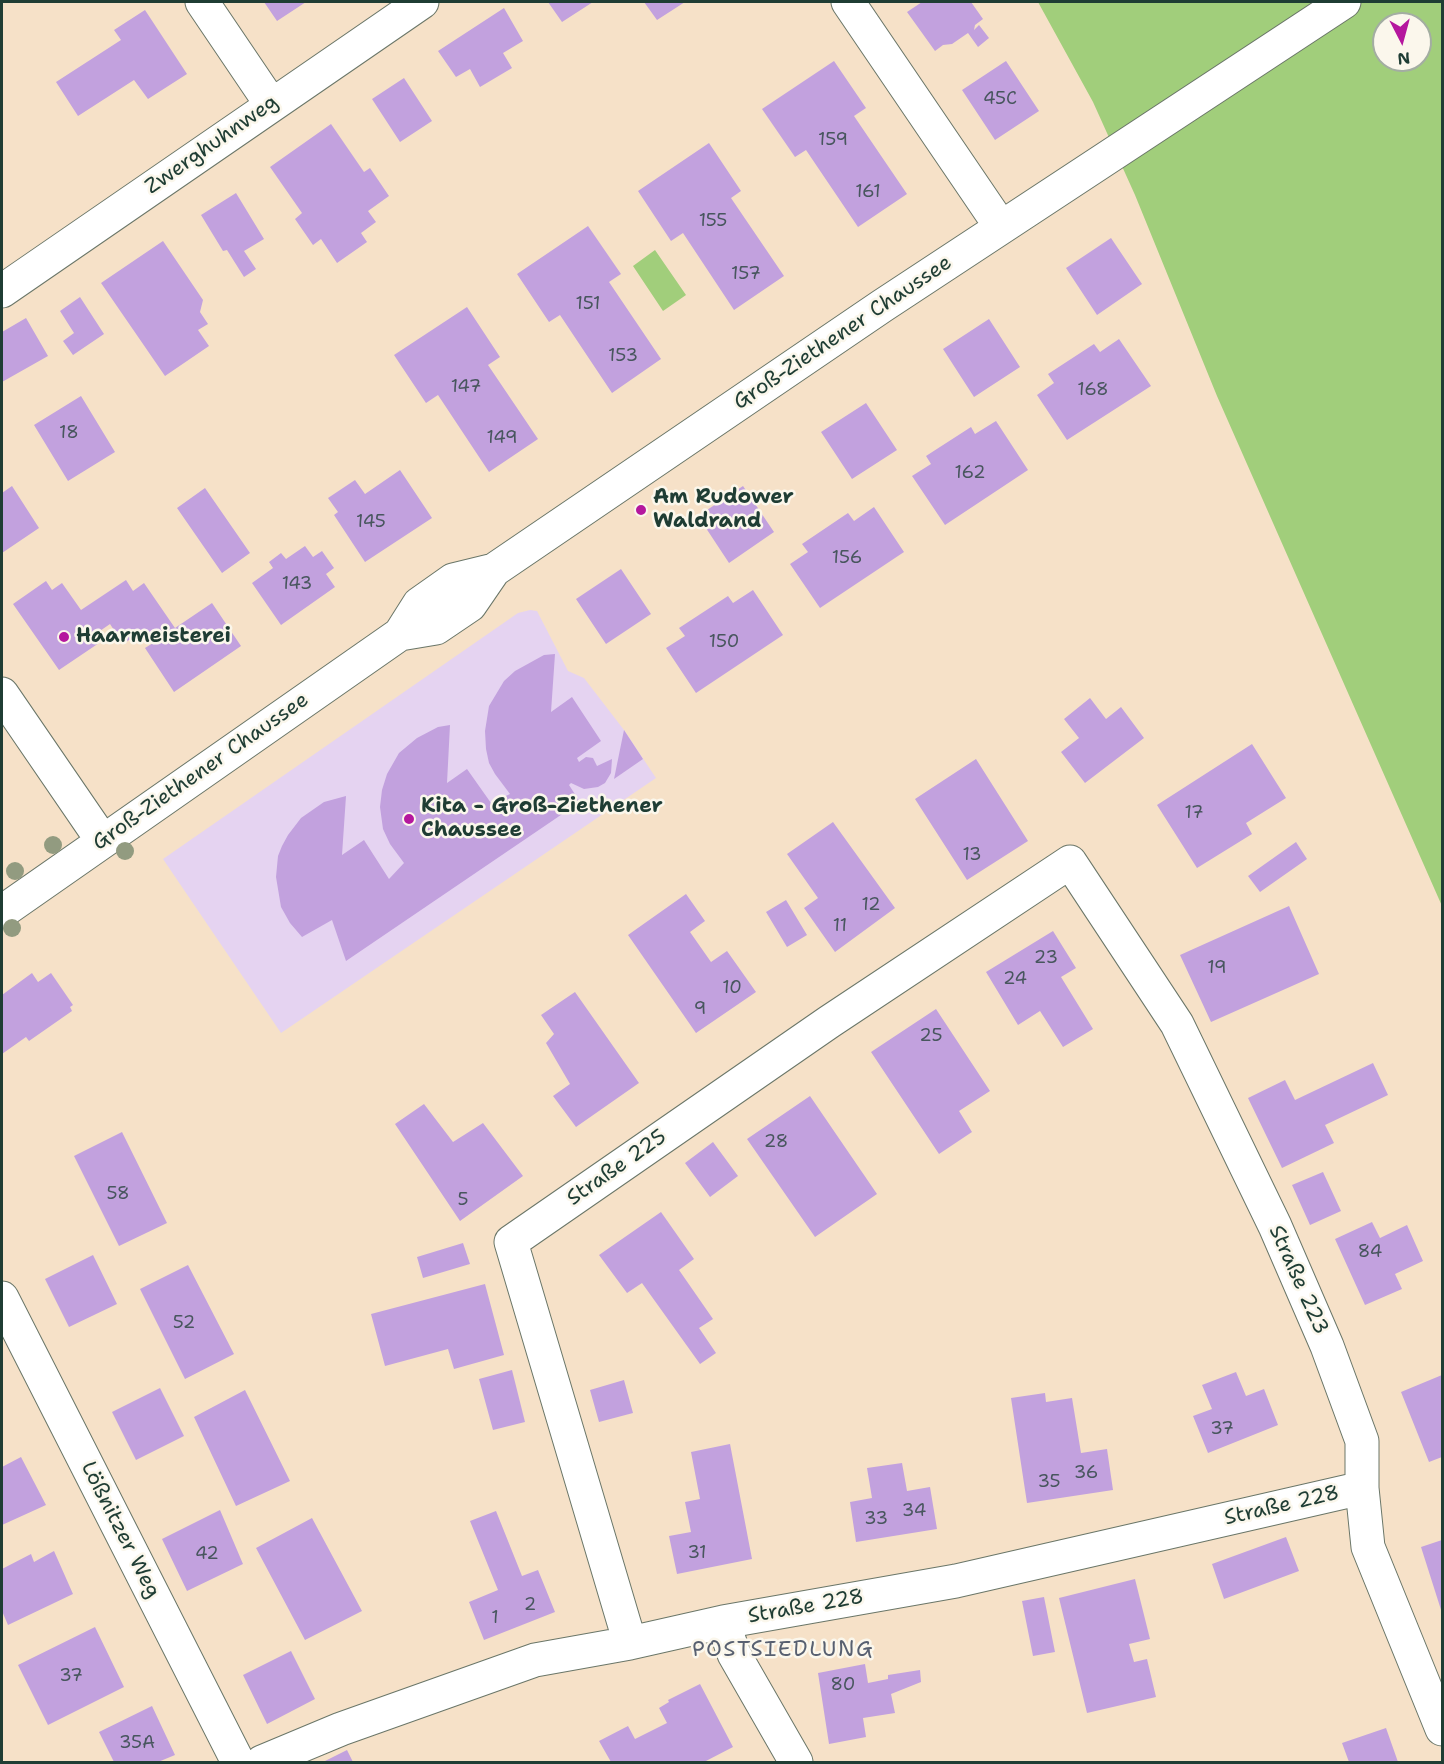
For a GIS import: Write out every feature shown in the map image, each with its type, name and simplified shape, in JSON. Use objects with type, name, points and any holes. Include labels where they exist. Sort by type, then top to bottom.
[{"type":"street","points":[[202,2],[271,104]]},
{"type":"street","name":"Zwerghuhnweg","points":[[2,291],[422,2]]},
{"type":"street","points":[[848,2],[1001,227]]},
{"type":"street","name":"Groß-Ziethener Chaussee","points":[[2,912],[400,634],[419,604],[453,580],[494,570],[662,454],[1001,227],[1344,2]]},
{"type":"street","points":[[2,694],[102,840]]},
{"type":"street","name":"Straße 223","points":[[1070,862],[1177,1024],[1275,1226],[1328,1346],[1362,1441],[1362,1488],[1368,1547],[1443,1730]]},
{"type":"street","name":"Straße 225","points":[[630,1642],[511,1242],[829,1022],[1070,862]]},
{"type":"street","name":"Lößnitzer Weg","points":[[2,1298],[238,1762]]},
{"type":"street","name":"Straße 228","points":[[262,1762],[341,1730],[535,1660],[723,1622],[956,1581],[1362,1488]]},
{"type":"street","points":[[723,1622],[734,1654],[796,1762]]},
{"type":"shaded area","name":"Kita - Groß-Ziethener Chaussee","points":[[537,611],[568,671],[584,678],[624,730],[656,778],[281,1033],[163,859],[518,613]]},
{"type":"green space","points":[[1038,2],[1442,2],[1442,906],[1217,396],[1135,195],[1093,102]]},
{"type":"green space","points":[[655,250],[686,295],[663,311],[633,266]]},
{"type":"building","points":[[264,2],[306,2],[277,21]]},
{"type":"building","points":[[548,2],[593,2],[562,22]]},
{"type":"building","points":[[644,2],[685,2],[657,20]]},
{"type":"building","points":[[922,2],[971,2],[983,19],[975,25],[974,30],[979,25],[989,38],[978,47],[968,33],[952,44],[943,45],[935,51],[907,12]]},
{"type":"building","points":[[504,8],[523,41],[503,53],[512,68],[480,87],[470,69],[456,77],[438,51]]},
{"type":"building","points":[[145,10],[187,74],[148,99],[134,80],[78,116],[56,82],[121,40],[114,30]]},
{"type":"building","points":[[834,61],[866,108],[854,116],[907,194],[858,227],[806,150],[795,157],[762,109]]},
{"type":"building","points":[[1006,61],[1039,111],[995,140],[962,90]]},
{"type":"building","points":[[404,78],[432,121],[400,142],[372,99]]},
{"type":"building","points":[[331,124],[364,172],[370,168],[389,196],[368,211],[376,222],[361,233],[367,242],[337,263],[321,239],[313,245],[295,219],[302,213],[270,167]]},
{"type":"building","points":[[709,143],[741,191],[731,198],[784,276],[734,310],[683,233],[671,241],[638,191]]},
{"type":"building","points":[[236,193],[264,239],[244,251],[256,269],[244,277],[227,250],[223,251],[201,215]]},
{"type":"building","points":[[588,226],[621,274],[609,282],[661,359],[612,393],[560,315],[549,322],[517,274]]},
{"type":"building","points":[[1111,238],[1142,284],[1097,315],[1066,268]]},
{"type":"building","points":[[163,241],[203,300],[200,312],[208,324],[198,330],[209,346],[165,376],[101,283]]},
{"type":"building","points":[[80,297],[104,334],[73,355],[63,341],[74,333],[60,311]]},
{"type":"building","points":[[467,307],[500,357],[488,365],[538,439],[489,472],[438,395],[426,403],[394,355]]},
{"type":"building","points":[[26,318],[48,356],[2,382],[2,332]]},
{"type":"building","points":[[989,319],[1020,367],[974,397],[943,349]]},
{"type":"building","points":[[1119,339],[1151,386],[1067,440],[1037,395],[1054,383],[1048,374],[1094,344],[1100,352]]},
{"type":"building","points":[[81,396],[115,452],[68,481],[34,425]]},
{"type":"building","points":[[866,403],[897,450],[852,479],[821,432]]},
{"type":"building","points":[[996,421],[1028,470],[945,525],[912,476],[931,464],[926,456],[971,427],[975,434]]},
{"type":"building","points":[[400,470],[432,518],[365,562],[334,515],[338,512],[328,498],[355,480],[365,494]]},
{"type":"building","points":[[12,486],[39,528],[2,553],[2,493]]},
{"type":"building","points":[[743,486],[774,532],[729,563],[698,516]]},
{"type":"building","points":[[205,488],[250,553],[222,573],[177,508]]},
{"type":"building","points":[[874,507],[904,552],[820,608],[790,564],[808,552],[802,544],[848,513],[854,521]]},
{"type":"building","points":[[305,546],[313,557],[322,551],[334,568],[326,574],[335,587],[281,625],[252,583],[273,568],[269,562],[281,553],[286,559]]},
{"type":"building","points":[[621,569],[651,614],[606,644],[576,599]]},
{"type":"building","points":[[126,580],[133,591],[144,583],[175,628],[212,603],[241,646],[174,692],[145,648],[153,643],[144,630],[123,644],[110,624],[97,633],[102,641],[59,670],[13,604],[46,581],[52,590],[62,583],[81,610]]},
{"type":"building","points":[[753,590],[783,635],[696,693],[666,648],[685,636],[679,628],[728,596],[733,603]]},
{"type":"building","points":[[555,654],[551,712],[572,697],[601,741],[577,758],[579,762],[586,757],[593,758],[597,766],[612,759],[611,773],[605,783],[598,787],[584,789],[571,783],[569,785],[580,802],[346,961],[332,920],[302,937],[290,923],[281,907],[276,877],[278,856],[282,846],[301,818],[324,802],[346,796],[342,855],[364,840],[389,879],[404,863],[390,844],[383,829],[380,807],[387,774],[399,753],[417,738],[438,727],[450,725],[447,783],[467,769],[491,803],[510,794],[489,763],[485,731],[489,706],[504,681],[515,671],[544,655]]},
{"type":"building","points":[[1090,698],[1106,719],[1121,707],[1144,738],[1085,783],[1061,752],[1079,738],[1064,719]]},
{"type":"building","points":[[624,730],[643,759],[614,779]]},
{"type":"building","points":[[1252,744],[1286,798],[1246,823],[1252,834],[1197,868],[1157,805]]},
{"type":"building","points":[[976,759],[1028,841],[967,880],[915,799]]},
{"type":"building","points":[[833,822],[895,908],[835,952],[804,908],[818,898],[787,854]]},
{"type":"building","points":[[1296,842],[1307,859],[1260,892],[1248,876]]},
{"type":"building","points":[[686,894],[705,921],[690,932],[711,962],[727,951],[756,992],[696,1033],[628,935]]},
{"type":"building","points":[[786,900],[807,935],[787,947],[766,912]]},
{"type":"building","points":[[1289,906],[1319,974],[1211,1022],[1180,955]]},
{"type":"building","points":[[1053,931],[1076,968],[1061,977],[1093,1029],[1063,1047],[1040,1011],[1018,1025],[986,972]]},
{"type":"building","points":[[32,973],[38,982],[51,973],[73,1005],[70,1007],[72,1011],[29,1041],[26,1037],[2,1054],[2,995]]},
{"type":"building","points":[[575,992],[639,1083],[576,1127],[553,1096],[570,1084],[546,1043],[554,1034],[541,1015]]},
{"type":"building","points":[[936,1009],[990,1091],[959,1111],[972,1132],[939,1154],[871,1052]]},
{"type":"building","points":[[1373,1063],[1388,1095],[1325,1125],[1334,1143],[1282,1168],[1248,1098],[1285,1080],[1295,1100]]},
{"type":"building","points":[[810,1096],[877,1194],[815,1237],[747,1139]]},
{"type":"building","points":[[424,1104],[453,1142],[483,1123],[523,1176],[460,1221],[395,1124]]},
{"type":"building","points":[[122,1132],[167,1223],[119,1246],[74,1156]]},
{"type":"building","points":[[713,1142],[738,1176],[710,1197],[685,1163]]},
{"type":"building","points":[[1323,1172],[1341,1211],[1310,1225],[1292,1185]]},
{"type":"building","points":[[661,1212],[694,1259],[679,1270],[713,1319],[699,1328],[716,1353],[700,1364],[642,1283],[627,1293],[599,1255]]},
{"type":"building","points":[[1372,1222],[1380,1238],[1407,1225],[1423,1261],[1395,1274],[1402,1289],[1365,1305],[1335,1239]]},
{"type":"building","points":[[463,1243],[470,1264],[423,1278],[417,1257]]},
{"type":"building","points":[[93,1255],[117,1304],[69,1327],[45,1279]]},
{"type":"building","points":[[188,1265],[234,1354],[185,1379],[140,1289]]},
{"type":"building","points":[[485,1284],[504,1355],[454,1369],[448,1349],[385,1366],[371,1314]]},
{"type":"building","points":[[512,1370],[525,1422],[493,1430],[479,1379]]},
{"type":"building","points":[[1236,1372],[1246,1396],[1264,1389],[1278,1425],[1208,1453],[1193,1416],[1212,1409],[1202,1385]]},
{"type":"building","points":[[1442,1375],[1442,1457],[1429,1462],[1401,1392]]},
{"type":"building","points":[[624,1380],[633,1413],[599,1422],[590,1390]]},
{"type":"building","points":[[160,1388],[184,1436],[136,1460],[112,1412]]},
{"type":"building","points":[[245,1390],[290,1481],[236,1506],[194,1417]]},
{"type":"building","points":[[1045,1393],[1046,1402],[1072,1398],[1081,1453],[1107,1449],[1113,1490],[1027,1503],[1011,1398]]},
{"type":"building","points":[[730,1444],[752,1559],[677,1574],[669,1536],[691,1532],[685,1502],[700,1499],[691,1452]]},
{"type":"building","points":[[21,1457],[46,1505],[2,1525],[2,1467]]},
{"type":"building","points":[[902,1463],[907,1491],[930,1487],[937,1529],[856,1542],[850,1502],[872,1498],[867,1468]]},
{"type":"building","points":[[220,1510],[243,1564],[187,1591],[162,1539]]},
{"type":"building","points":[[496,1511],[522,1576],[538,1570],[555,1612],[484,1640],[469,1602],[498,1590],[470,1521]]},
{"type":"building","points":[[312,1518],[362,1611],[305,1640],[256,1548]]},
{"type":"building","points":[[1286,1537],[1299,1571],[1224,1599],[1212,1564]]},
{"type":"building","points":[[1442,1540],[1442,1613],[1421,1547]]},
{"type":"building","points":[[54,1551],[73,1594],[8,1625],[2,1611],[2,1569],[31,1554],[34,1562]]},
{"type":"building","points":[[1135,1579],[1150,1639],[1129,1644],[1134,1662],[1147,1659],[1156,1697],[1087,1713],[1059,1598]]},
{"type":"building","points":[[1044,1597],[1055,1652],[1033,1656],[1022,1601]]},
{"type":"building","points":[[95,1627],[124,1687],[48,1725],[18,1665]]},
{"type":"building","points":[[291,1651],[315,1699],[267,1724],[243,1675]]},
{"type":"building","points":[[865,1664],[868,1683],[888,1679],[888,1675],[920,1670],[921,1682],[891,1694],[895,1713],[863,1718],[866,1737],[829,1744],[818,1673]]},
{"type":"building","points":[[700,1684],[733,1747],[704,1762],[611,1762],[599,1741],[628,1726],[635,1739],[667,1723],[659,1708],[669,1702],[668,1700]]},
{"type":"building","points":[[152,1706],[175,1755],[158,1762],[114,1762],[99,1732]]},
{"type":"building","points":[[1386,1728],[1398,1762],[1349,1762],[1342,1743]]},
{"type":"building","points":[[347,1750],[353,1762],[323,1762]]},
{"type":"place","name":"Am Rudower Waldrand","points":[[641,510]]},
{"type":"place","name":"Haarmeisterei","points":[[64,637]]},
{"type":"place","name":"Kita - Groß-Ziethener Chaussee","points":[[409,819]]},
{"type":"district","name":"POSTSIEDLUNG","points":[[783,1650]]}]
